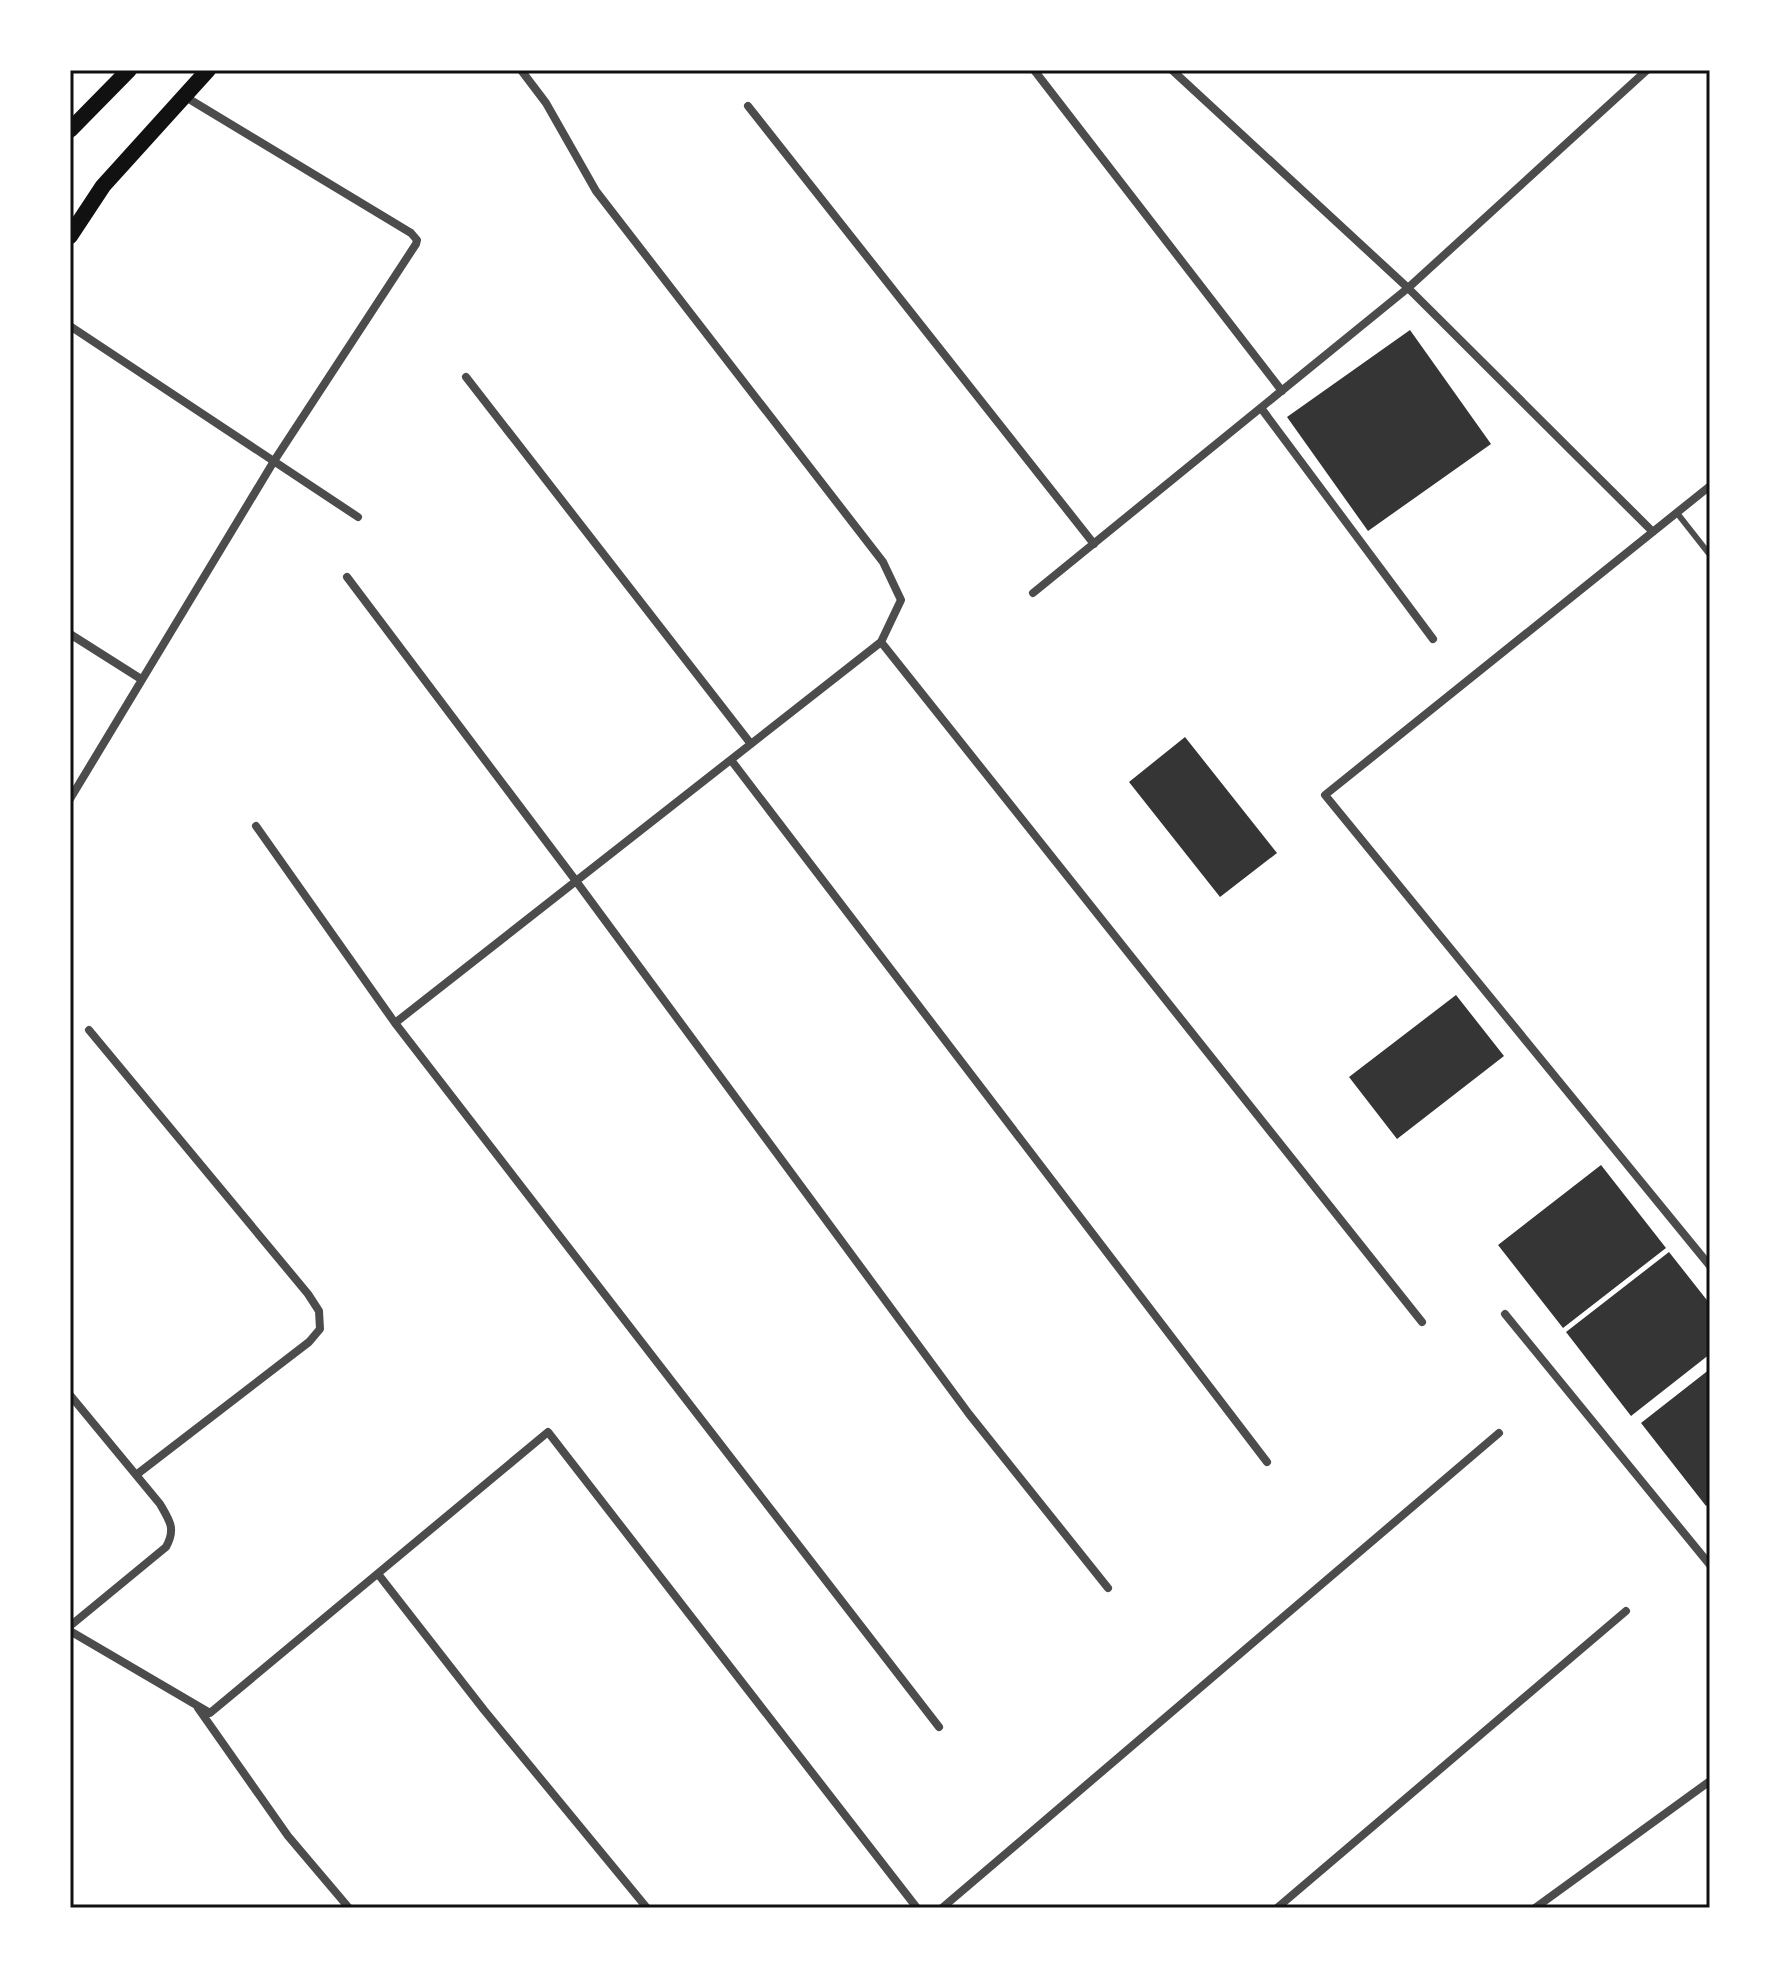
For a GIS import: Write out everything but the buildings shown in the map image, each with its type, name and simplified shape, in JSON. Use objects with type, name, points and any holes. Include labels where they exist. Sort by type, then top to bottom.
[{"type":"main road","points":[[70,130],[129,70]]},
{"type":"main road","points":[[70,236],[103,186],[208,70]]},
{"type":"street","points":[[395,1023],[881,642],[901,600],[883,562],[596,191],[546,103],[521,70]]},
{"type":"street","points":[[1034,70],[1282,391]]},
{"type":"street","points":[[1172,70],[1408,288],[1653,532]]},
{"type":"street","points":[[1033,593],[1408,288],[1647,70]]},
{"type":"street","points":[[70,799],[274,461],[417,240],[411,233],[184,96]]},
{"type":"street","points":[[748,106],[1094,544]]},
{"type":"street","points":[[70,326],[358,517]]},
{"type":"street","points":[[466,377],[751,744]]},
{"type":"street","points":[[1261,408],[1433,639]]},
{"type":"street","points":[[1710,486],[1325,795],[1710,1266]]},
{"type":"street","points":[[347,577],[576,881],[969,1414],[1108,1588]]},
{"type":"street","points":[[70,634],[141,679]]},
{"type":"street","points":[[881,642],[1422,1322]]},
{"type":"street","points":[[731,760],[1267,1462]]},
{"type":"street","points":[[256,826],[395,1023],[939,1727]]},
{"type":"street","points":[[89,1030],[319,1311],[320,1329],[309,1342],[136,1475]]},
{"type":"street","points":[[1505,1314],[1710,1565]]},
{"type":"street","points":[[70,1395],[160,1504],[170,1522],[172,1537],[166,1547],[70,1628],[210,1713],[548,1432],[917,1908]]},
{"type":"street","points":[[942,1908],[1499,1433]]},
{"type":"street","points":[[378,1574],[484,1710],[647,1908]]},
{"type":"street","points":[[1277,1908],[1626,1611]]},
{"type":"street","points":[[195,1704],[288,1836],[349,1908]]},
{"type":"street","points":[[1535,1908],[1710,1781]]},
{"type":"lane","points":[[1677,513],[1710,555]]}]
